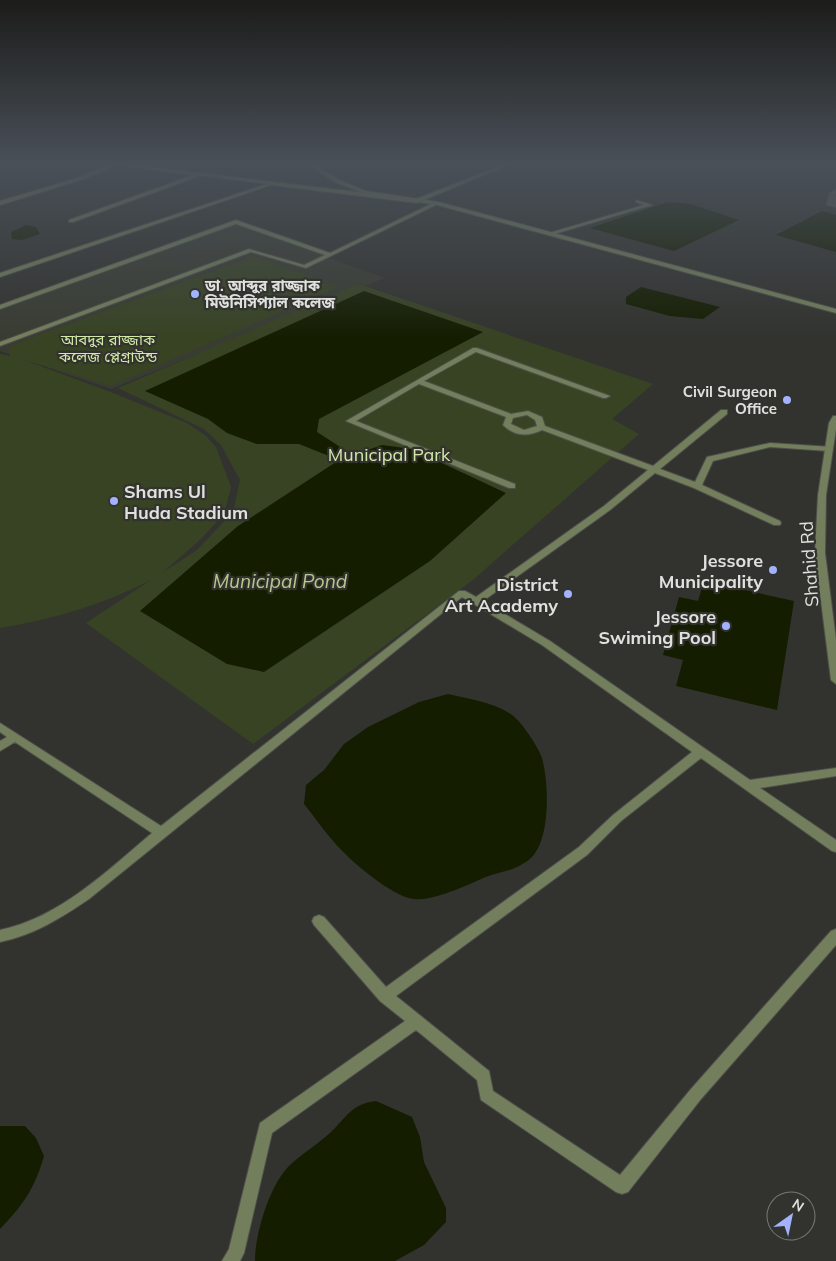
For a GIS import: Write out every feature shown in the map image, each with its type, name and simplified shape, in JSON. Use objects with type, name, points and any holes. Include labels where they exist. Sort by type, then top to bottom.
[{"type":"street","points":[[0,275],[159,222]]},
{"type":"street","points":[[0,307],[236,222],[330,255]]},
{"type":"street","points":[[0,344],[251,250],[304,267],[398,222]]},
{"type":"street","points":[[505,222],[836,311]]},
{"type":"street","points":[[549,234],[591,222]]},
{"type":"street","points":[[512,486],[350,421],[475,350],[606,396]]},
{"type":"street","points":[[419,382],[510,416],[528,413],[539,419],[541,427]]},
{"type":"street","points":[[477,601],[607,508],[724,412]]},
{"type":"street","points":[[510,416],[507,425],[515,432],[530,434],[541,427]]},
{"type":"street","name":"Shahid Rd","points":[[836,418],[822,494],[820,553],[836,680]]},
{"type":"street","points":[[541,427],[697,486],[777,523]]},
{"type":"street","points":[[697,486],[710,459],[770,445],[829,449]]},
{"type":"street","points":[[0,936],[13,935],[26,930],[56,913],[126,863],[462,593],[546,643],[836,847]]},
{"type":"street","points":[[0,727],[161,833]]},
{"type":"street","points":[[0,747],[15,737]]},
{"type":"street","points":[[385,996],[583,851],[617,818],[700,752]]},
{"type":"street","points":[[748,786],[836,772]]},
{"type":"street","points":[[319,921],[385,996],[484,1076],[486,1096],[622,1186],[696,1094],[836,935]]},
{"type":"street","points":[[230,1261],[236,1253],[265,1128],[416,1021]]},
{"type":"shaded area","name":"ডা. আব্দুর রাজ্জাক মিউনিসিপ্যাল কলেজ","points":[[236,224],[385,278],[111,389],[0,351],[0,310]]},
{"type":"green space","name":"Municipal Park","points":[[254,256],[338,287],[111,386],[24,360],[187,423],[206,436],[216,447],[231,487],[224,514],[201,539],[162,573],[197,550],[233,512],[240,480],[221,445],[204,429],[118,388],[359,284],[653,384],[612,419],[639,434],[474,579],[253,744],[86,623],[151,580],[96,604],[39,620],[0,628],[0,354],[10,356],[10,346]]},
{"type":"water","points":[[608,222],[735,222],[674,251],[590,228]]},
{"type":"water","points":[[801,222],[836,222],[836,252],[776,235]]},
{"type":"water","points":[[26,225],[36,227],[40,234],[22,240],[12,239],[11,232]]},
{"type":"water","points":[[641,287],[720,307],[703,319],[670,316],[626,304],[626,297]]},
{"type":"water","name":"Municipal Pond","points":[[364,291],[483,332],[319,419],[317,432],[348,452],[362,452],[382,445],[412,449],[506,493],[430,561],[264,672],[227,664],[140,611],[238,526],[339,460],[299,444],[257,444],[227,433],[208,419],[145,391]]},
{"type":"water","points":[[704,581],[794,601],[777,710],[676,686],[683,660],[663,655],[679,597],[698,601]]},
{"type":"water","points":[[448,694],[497,707],[516,718],[525,729],[542,758],[547,796],[545,826],[537,851],[523,864],[448,893],[429,898],[413,899],[393,891],[382,884],[359,867],[341,849],[304,804],[306,785],[324,770],[344,744],[368,727],[419,702]]},
{"type":"water","points":[[376,1101],[412,1117],[420,1137],[424,1162],[446,1208],[446,1222],[424,1245],[395,1261],[255,1261],[257,1238],[264,1211],[281,1176],[293,1162],[325,1137],[355,1108]]},
{"type":"water","points":[[0,1126],[25,1126],[36,1138],[44,1156],[37,1178],[27,1196],[0,1229]]},
{"type":"place","name":"ডা. আব্দুর রাজ্জাক মিউনিসিপ্যাল কলেজ","points":[[195,294]]},
{"type":"place","name":"Civil Surgeon Office","points":[[787,400]]},
{"type":"place","name":"Shams Ul Huda Stadium","points":[[114,501]]},
{"type":"place","name":"Jessore Municipality","points":[[773,570]]},
{"type":"place","name":"District Art Academy","points":[[568,594]]},
{"type":"place","name":"Jessore Swiming Pool","points":[[726,626]]},
{"type":"park label","name":"আবদুর রাজ্জাক কলেজ প্লেগ্রাউন্ড","points":[[108,348]]}]
